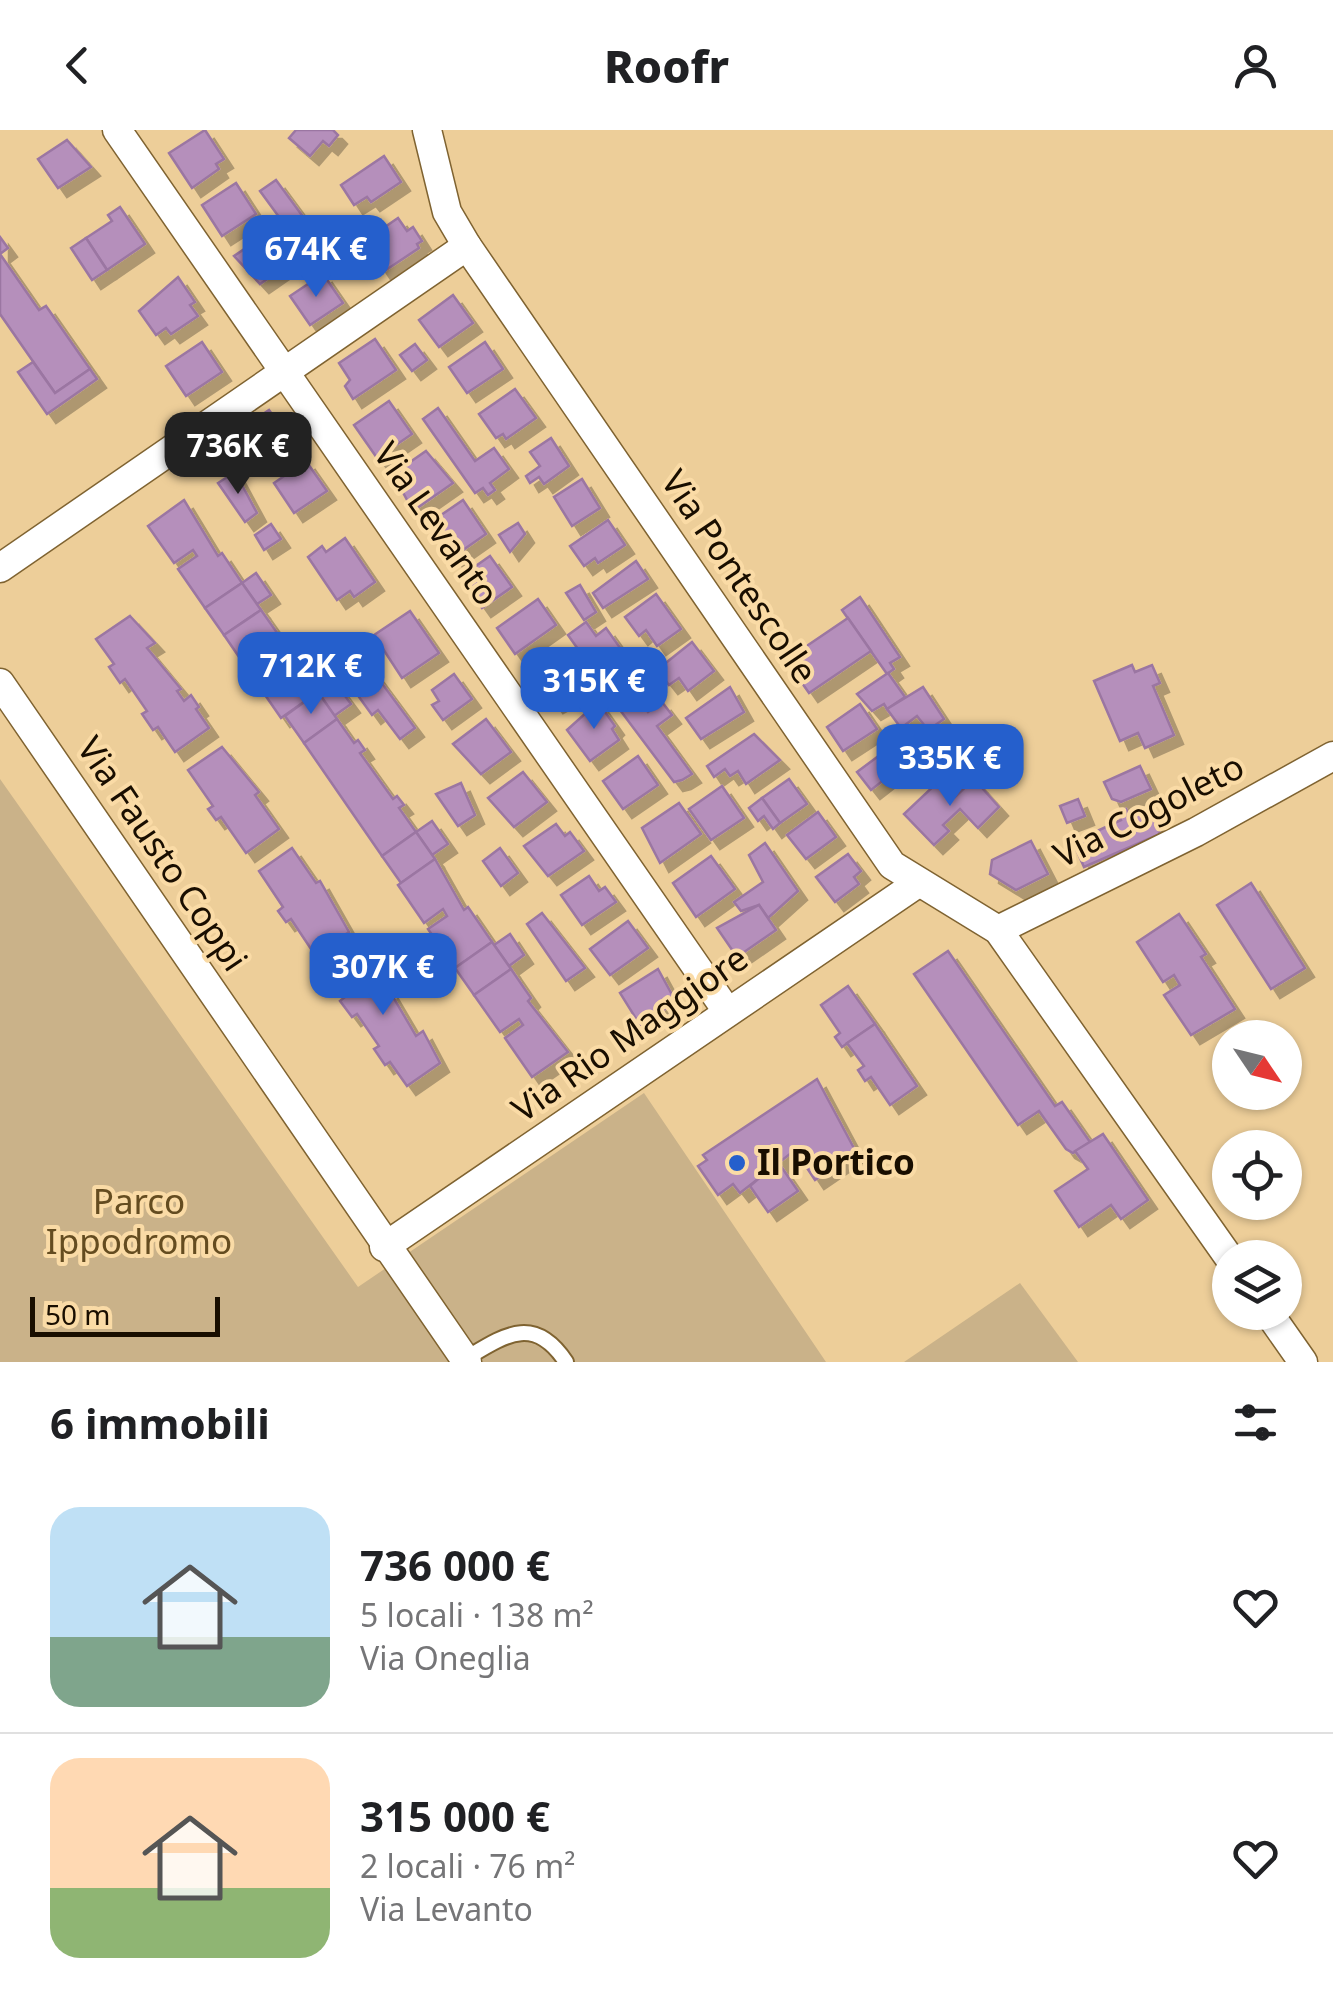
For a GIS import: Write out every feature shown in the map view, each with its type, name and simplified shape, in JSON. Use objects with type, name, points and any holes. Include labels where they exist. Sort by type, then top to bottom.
[{"type":"street","name":"Via Levanto","points":[[117,130],[726,1011]]},
{"type":"street","name":"Via Pontescolle","points":[[427,130],[447,212],[466,246],[892,865],[998,930],[1217,1240]]},
{"type":"street","points":[[0,568],[466,246]]},
{"type":"street","name":"Via Fausto Coppi","points":[[0,684],[466,1361]]},
{"type":"street","name":"Via Cogoleto","points":[[998,930],[1196,832],[1333,756]]},
{"type":"street","name":"Via Rio Maggiore","points":[[384,1247],[918,882]]},
{"type":"street","points":[[1280,1330],[1302,1362]]},
{"type":"lane","points":[[466,1361],[504,1336],[528,1332],[553,1343],[566,1362]]},
{"type":"green space","name":"Parco Ippodromo","points":[[0,779],[358,1287],[644,1093],[826,1362],[0,1362]]},
{"type":"green space","points":[[1020,1283],[1078,1362],[904,1362]]},
{"type":"building","points":[[205,130],[224,159],[216,164],[219,169],[192,188],[169,153]]},
{"type":"building","points":[[296,130],[333,130],[338,135],[329,146],[323,141],[310,156],[289,138]]},
{"type":"building","points":[[67,140],[91,167],[58,188],[38,159]]},
{"type":"building","points":[[384,156],[401,182],[371,202],[367,197],[354,205],[341,185]]},
{"type":"building","points":[[276,180],[318,237],[325,232],[331,241],[344,236],[353,249],[335,261],[328,252],[312,262],[260,191]]},
{"type":"building","points":[[236,183],[256,214],[222,236],[202,205]]},
{"type":"building","points":[[120,207],[145,244],[107,270],[86,238],[112,221],[108,215]]},
{"type":"building","points":[[398,218],[407,231],[413,227],[422,241],[417,244],[419,248],[383,272],[363,242]]},
{"type":"building","points":[[268,233],[289,264],[260,284],[234,256]]},
{"type":"building","points":[[0,237],[8,248],[0,254]]},
{"type":"building","points":[[86,238],[107,270],[92,280],[71,248]]},
{"type":"building","points":[[0,254],[39,310],[46,306],[90,369],[55,393],[0,314]]},
{"type":"building","points":[[323,274],[343,303],[310,325],[290,296]]},
{"type":"building","points":[[178,277],[195,302],[190,305],[198,316],[171,334],[166,328],[156,335],[139,311]]},
{"type":"building","points":[[453,295],[473,323],[439,347],[419,320]]},
{"type":"building","points":[[375,339],[396,370],[353,399],[345,386],[350,380],[339,363]]},
{"type":"building","points":[[202,342],[222,372],[186,396],[166,366]]},
{"type":"building","points":[[485,342],[503,369],[467,393],[449,367]]},
{"type":"building","points":[[415,344],[427,360],[412,371],[400,355]]},
{"type":"building","points":[[33,362],[55,393],[90,369],[97,379],[47,414],[18,372]]},
{"type":"building","points":[[515,389],[536,418],[506,439],[503,434],[496,438],[479,414]]},
{"type":"building","points":[[389,401],[412,434],[377,458],[354,425]]},
{"type":"building","points":[[438,408],[475,461],[494,448],[509,469],[490,483],[495,490],[488,495],[483,488],[475,493],[423,419]]},
{"type":"building","points":[[269,410],[292,442],[257,466],[238,431]]},
{"type":"building","points":[[551,438],[569,466],[544,484],[539,477],[530,483],[526,476],[540,466],[530,452]]},
{"type":"building","points":[[426,451],[453,483],[413,511],[393,474]]},
{"type":"building","points":[[306,461],[327,491],[294,513],[274,483]]},
{"type":"building","points":[[235,472],[257,513],[245,522],[218,483]]},
{"type":"building","points":[[582,479],[600,508],[572,526],[554,497]]},
{"type":"building","points":[[184,500],[218,556],[222,553],[242,583],[205,608],[178,569],[197,556],[193,550],[174,563],[148,526]]},
{"type":"building","points":[[463,500],[486,534],[453,557],[425,526]]},
{"type":"building","points":[[608,520],[625,545],[598,563],[595,558],[584,566],[570,546]]},
{"type":"building","points":[[518,523],[525,534],[510,552],[499,535]]},
{"type":"building","points":[[271,524],[281,539],[264,550],[255,535]]},
{"type":"building","points":[[345,538],[375,582],[354,597],[350,591],[337,600],[308,557],[322,546],[326,552]]},
{"type":"building","points":[[490,556],[512,587],[482,608],[460,577]]},
{"type":"building","points":[[636,561],[648,579],[603,608],[593,593]]},
{"type":"building","points":[[256,573],[271,595],[257,604],[242,583]]},
{"type":"building","points":[[242,583],[261,610],[224,635],[205,608]]},
{"type":"building","points":[[580,585],[596,612],[584,620],[566,593]]},
{"type":"building","points":[[656,594],[681,629],[657,646],[646,630],[639,636],[625,617]]},
{"type":"building","points":[[860,597],[900,657],[890,663],[894,669],[887,674],[842,610]]},
{"type":"building","points":[[538,599],[556,625],[515,654],[497,628]]},
{"type":"building","points":[[261,610],[285,644],[281,647],[318,692],[281,718],[254,679],[273,666],[269,660],[250,673],[224,635]]},
{"type":"building","points":[[410,611],[439,653],[402,678],[374,635]]},
{"type":"building","points":[[130,616],[155,643],[147,648],[181,689],[177,691],[184,701],[191,695],[209,728],[175,752],[158,727],[153,730],[142,714],[147,711],[125,679],[120,683],[109,667],[114,664],[96,639]]},
{"type":"building","points":[[848,618],[871,651],[809,693],[786,660]]},
{"type":"building","points":[[586,622],[596,636],[606,628],[623,652],[612,660],[625,678],[635,671],[643,683],[616,703],[568,635]]},
{"type":"building","points":[[349,639],[366,663],[352,673],[348,668],[342,673],[329,654]]},
{"type":"building","points":[[692,642],[714,671],[688,691],[679,678],[669,685],[657,670]]},
{"type":"building","points":[[564,656],[586,687],[554,704],[537,679]]},
{"type":"building","points":[[1132,665],[1135,672],[1152,665],[1160,683],[1153,686],[1174,735],[1145,748],[1138,733],[1120,741],[1094,681]]},
{"type":"building","points":[[888,673],[905,697],[887,709],[884,704],[872,711],[857,694]]},
{"type":"building","points":[[375,674],[415,728],[400,739],[378,710],[372,715],[354,690]]},
{"type":"building","points":[[454,674],[472,699],[443,720],[432,705],[439,701],[432,690]]},
{"type":"building","points":[[334,681],[351,704],[334,716],[318,692]]},
{"type":"building","points":[[730,687],[744,712],[701,739],[686,718]]},
{"type":"building","points":[[923,687],[944,719],[928,730],[917,716],[901,728],[887,709]]},
{"type":"building","points":[[318,692],[337,719],[304,743],[285,716]]},
{"type":"building","points":[[637,697],[648,712],[662,702],[672,715],[657,726],[692,774],[674,782],[620,710]]},
{"type":"building","points":[[598,702],[615,726],[612,729],[619,740],[590,761],[567,730]]},
{"type":"building","points":[[860,704],[877,729],[843,751],[827,727]]},
{"type":"building","points":[[337,719],[354,743],[358,740],[365,750],[360,753],[393,799],[397,796],[404,805],[399,808],[416,832],[382,856],[304,743]]},
{"type":"building","points":[[486,719],[511,752],[481,774],[453,744]]},
{"type":"building","points":[[754,734],[780,760],[746,784],[738,771],[730,776],[725,769],[714,777],[707,766]]},
{"type":"building","points":[[904,737],[917,754],[871,790],[857,772]]},
{"type":"building","points":[[222,747],[259,792],[255,795],[279,829],[246,853],[221,817],[216,820],[208,809],[213,806],[188,770]]},
{"type":"building","points":[[638,756],[658,785],[623,809],[603,781]]},
{"type":"building","points":[[1140,766],[1151,789],[1121,802],[1112,799],[1104,782]]},
{"type":"building","points":[[523,772],[547,802],[514,827],[488,798]]},
{"type":"building","points":[[789,779],[807,804],[780,823],[762,798]]},
{"type":"building","points":[[974,779],[999,807],[978,828],[960,809],[943,825],[949,831],[934,845],[904,814],[940,780],[955,797]]},
{"type":"building","points":[[461,783],[475,815],[458,826],[436,794]]},
{"type":"building","points":[[722,786],[744,818],[711,840],[689,809]]},
{"type":"building","points":[[762,798],[780,823],[773,829],[764,816],[758,821],[749,808]]},
{"type":"building","points":[[1078,799],[1085,816],[1067,823],[1060,806]]},
{"type":"building","points":[[679,803],[701,834],[660,863],[642,828]]},
{"type":"building","points":[[1149,808],[1160,834],[1084,867],[1073,842],[1121,820],[1118,813],[1126,809],[1130,816]]},
{"type":"building","points":[[818,812],[836,837],[806,859],[787,835]]},
{"type":"building","points":[[432,821],[448,844],[432,855],[416,832]]},
{"type":"building","points":[[556,824],[565,836],[570,832],[584,851],[548,876],[524,846]]},
{"type":"building","points":[[416,832],[435,859],[401,883],[382,856]]},
{"type":"building","points":[[1031,841],[1048,874],[1016,890],[990,874],[992,860]]},
{"type":"building","points":[[765,843],[798,891],[768,918],[759,905],[741,911],[734,902],[763,882],[749,855]]},
{"type":"building","points":[[292,848],[316,883],[320,881],[349,932],[315,955],[291,919],[286,922],[278,911],[283,907],[259,871]]},
{"type":"building","points":[[500,848],[518,873],[501,886],[483,861]]},
{"type":"building","points":[[848,854],[861,871],[854,877],[859,884],[835,902],[816,877]]},
{"type":"building","points":[[711,856],[735,889],[696,917],[673,883]]},
{"type":"building","points":[[435,859],[464,910],[468,907],[492,942],[455,968],[428,929],[447,916],[443,909],[424,923],[398,885]]},
{"type":"building","points":[[589,876],[599,891],[605,887],[616,902],[582,925],[561,895]]},
{"type":"building","points":[[1251,883],[1305,968],[1271,989],[1217,905]]},
{"type":"building","points":[[759,905],[776,930],[737,957],[717,928]]},
{"type":"building","points":[[542,913],[585,968],[566,981],[527,924]]},
{"type":"building","points":[[1179,914],[1235,1009],[1191,1035],[1164,995],[1180,985],[1174,975],[1163,982],[1137,942]]},
{"type":"building","points":[[628,921],[648,948],[610,975],[590,949]]},
{"type":"building","points":[[510,934],[524,955],[509,966],[494,945]]},
{"type":"building","points":[[492,942],[511,969],[474,995],[455,968]]},
{"type":"building","points":[[362,950],[387,978],[379,983],[386,992],[389,990],[416,1036],[423,1031],[440,1063],[407,1086],[390,1062],[385,1065],[374,1049],[379,1046],[357,1014],[352,1017],[340,1001],[345,997],[328,973]]},
{"type":"building","points":[[948,951],[1055,1106],[1062,1102],[1090,1142],[1073,1153],[1066,1149],[1039,1111],[1018,1125],[914,974]]},
{"type":"building","points":[[511,969],[531,998],[528,1001],[568,1052],[532,1077],[505,1038],[523,1025],[519,1019],[500,1032],[474,995]]},
{"type":"building","points":[[658,969],[676,1002],[640,1025],[620,993]]},
{"type":"building","points":[[848,986],[875,1024],[842,1047],[835,1037],[840,1033],[821,1005]]},
{"type":"building","points":[[875,1024],[917,1086],[890,1105],[871,1077],[865,1081],[858,1070],[864,1066],[847,1043]]},
{"type":"building","points":[[817,1079],[856,1152],[815,1180],[795,1150],[740,1193],[733,1184],[718,1195],[698,1166],[707,1160],[703,1155]]},
{"type":"building","points":[[1103,1134],[1148,1200],[1121,1219],[1111,1205],[1079,1227],[1055,1191],[1088,1169],[1075,1151]]},
{"type":"building","points":[[778,1162],[798,1191],[768,1212],[750,1186]]},
{"type":"place","name":"Il Portico","points":[[737,1163]]}]
